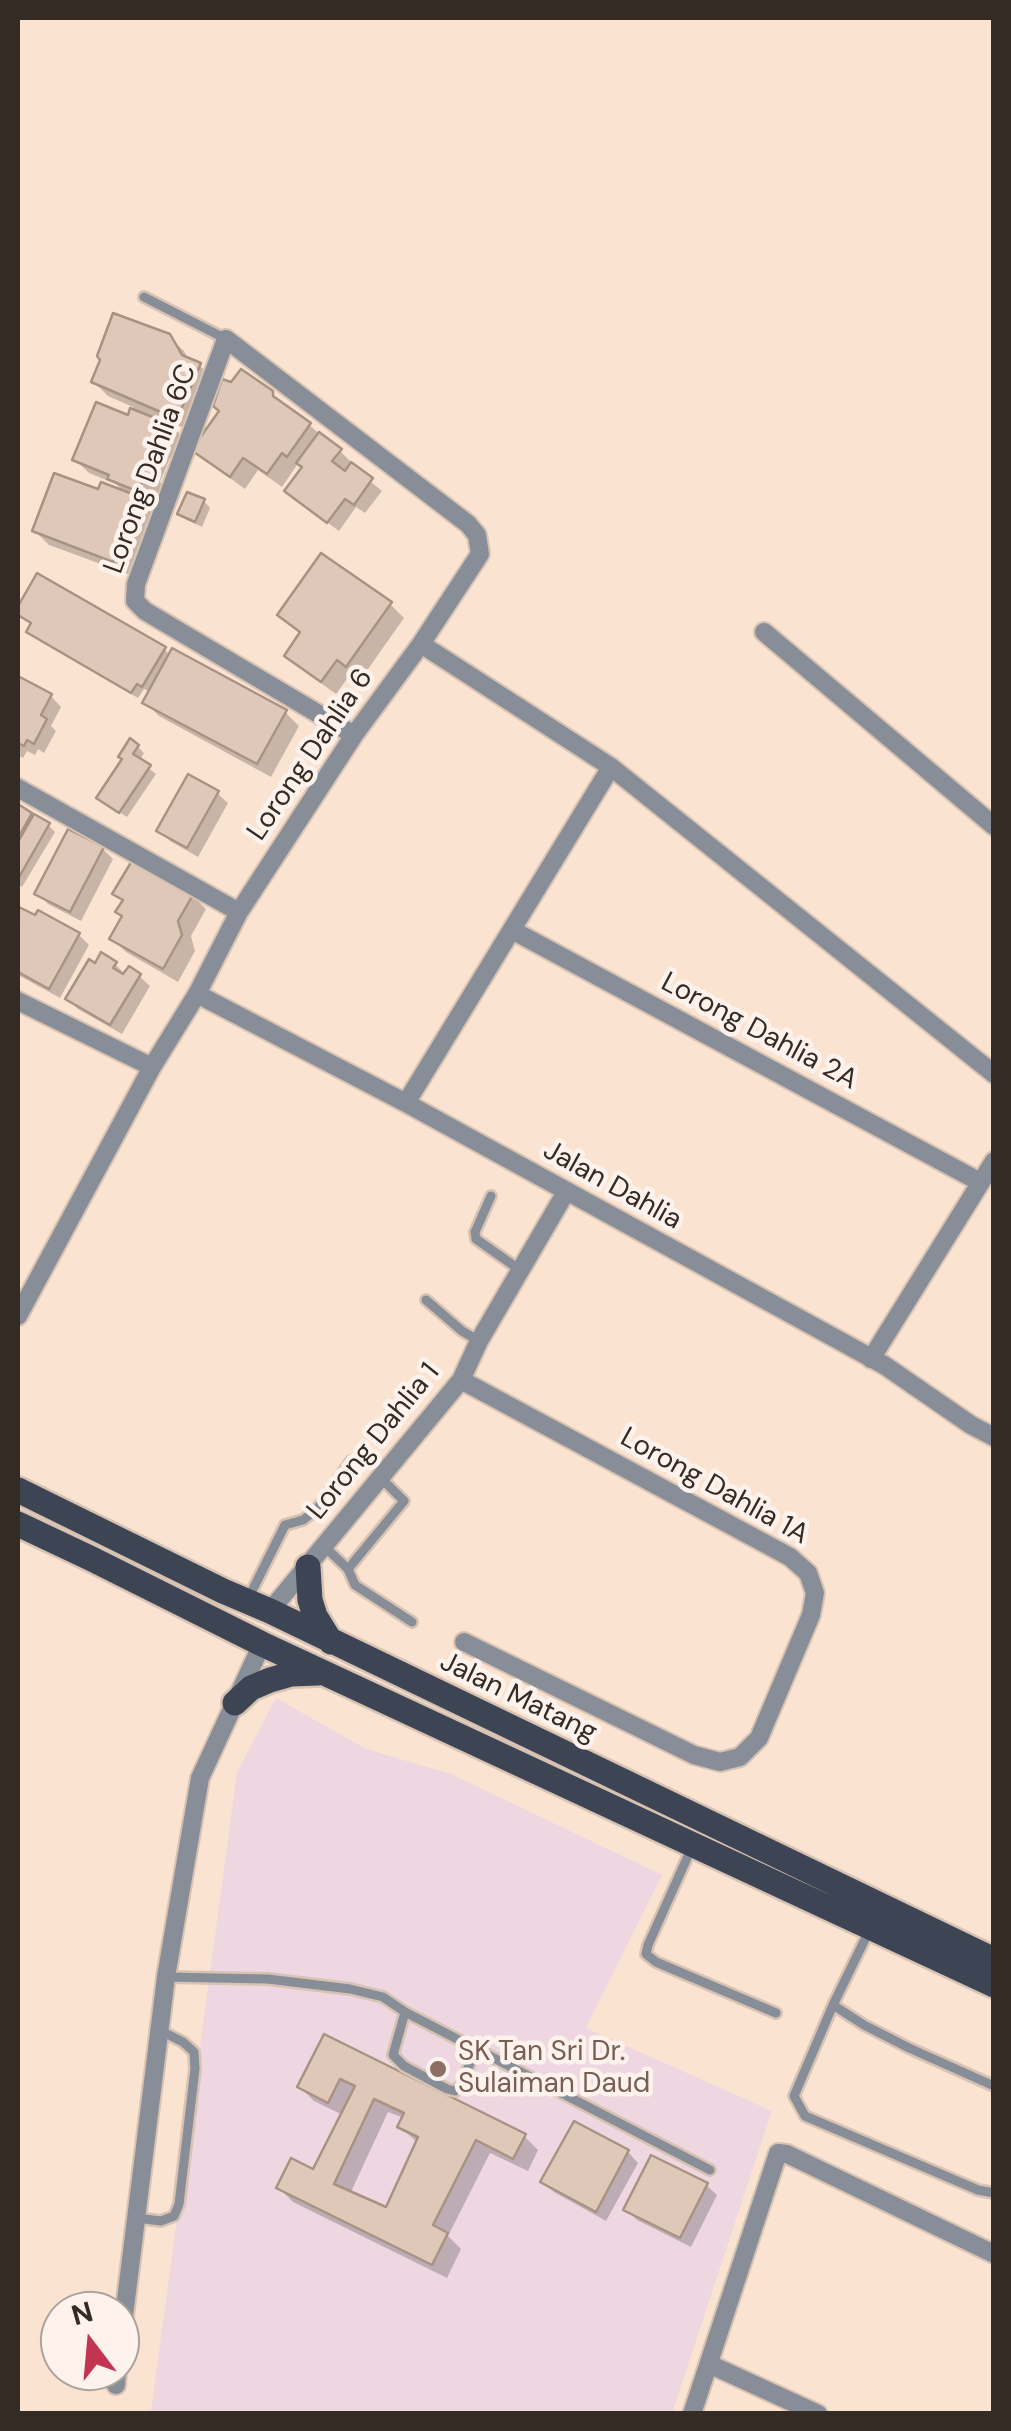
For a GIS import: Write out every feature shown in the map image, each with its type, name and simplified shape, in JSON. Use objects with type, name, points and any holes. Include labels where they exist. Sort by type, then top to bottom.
[{"type":"main road","name":"Jalan Matang","points":[[18,1490],[994,1960]]},
{"type":"main road","name":"Jalan Matang","points":[[18,1524],[262,1644],[994,1986]]},
{"type":"main road","points":[[316,1557],[310,1600],[330,1642]]},
{"type":"main road","points":[[246,1601],[264,1618],[266,1634],[262,1644]]},
{"type":"main road","points":[[235,1702],[251,1688],[270,1680],[323,1672]]},
{"type":"street","name":"Lorong Dahlia 6","points":[[18,1316],[152,1067],[198,994],[239,912],[354,735],[480,554],[477,535],[468,524],[226,339]]},
{"type":"street","name":"Lorong Dahlia 6C","points":[[226,339],[136,584],[135,601],[354,735]]},
{"type":"street","points":[[764,632],[994,826]]},
{"type":"street","points":[[421,644],[611,767],[994,1074]]},
{"type":"street","points":[[406,1103],[611,767]]},
{"type":"street","points":[[18,788],[239,912]]},
{"type":"street","name":"Lorong Dahlia 2A","points":[[512,930],[980,1182]]},
{"type":"street","name":"Jalan Dahlia","points":[[198,994],[406,1103],[872,1359],[994,1437]]},
{"type":"street","points":[[18,1001],[152,1067]]},
{"type":"street","points":[[872,1359],[994,1161]]},
{"type":"street","name":"Lorong Dahlia 1","points":[[246,1601],[316,1557],[461,1380],[479,1341],[566,1192]]},
{"type":"street","name":"Lorong Dahlia 1A","points":[[461,1380],[790,1557],[808,1572],[815,1593],[811,1615],[759,1738],[740,1758],[720,1762],[694,1755],[464,1642]]},
{"type":"street","points":[[127,2291],[166,1977],[200,1778],[262,1644]]},
{"type":"street","points":[[692,2414],[778,2152],[994,2254]]},
{"type":"street","points":[[709,2364],[818,2414]]},
{"type":"lane","points":[[144,297],[226,339]]},
{"type":"lane","points":[[491,1196],[476,1238],[520,1270]]},
{"type":"lane","points":[[426,1300],[479,1341]]},
{"type":"lane","points":[[246,1601],[284,1525],[304,1520],[317,1509],[351,1462]]},
{"type":"lane","points":[[348,1569],[404,1501],[381,1478]]},
{"type":"lane","points":[[316,1557],[348,1569],[355,1585],[412,1622]]},
{"type":"lane","points":[[693,1845],[646,1954],[656,1962],[776,2013]]},
{"type":"lane","points":[[870,1927],[794,2096],[805,2116],[978,2190],[994,2193]]},
{"type":"lane","points":[[166,1977],[268,1979],[350,1989],[384,1998],[710,2170]]},
{"type":"lane","points":[[833,2005],[894,2040],[994,2086]]},
{"type":"lane","points":[[406,2012],[393,2055],[404,2066],[446,2089],[455,2091],[461,2086],[476,2048]]},
{"type":"lane","points":[[136,2218],[162,2221],[174,2216],[180,2204],[194,2052],[159,2030]]},
{"type":"shaded area","name":"SK Tan Sri Dr. Sulaiman Daud","points":[[276,1698],[366,1749],[451,1774],[662,1875],[586,2028],[772,2111],[672,2413],[151,2411],[237,1772]]},
{"type":"building","points":[[113,313],[170,334],[182,355],[201,363],[177,419],[91,382]]},
{"type":"building","points":[[241,369],[311,423],[287,457],[282,453],[267,474],[243,458],[230,477],[191,450],[219,411],[213,406],[222,379],[231,382]]},
{"type":"building","points":[[96,402],[128,415],[130,408],[175,426],[165,449],[156,446],[146,468],[152,471],[139,492],[72,460]]},
{"type":"building","points":[[319,432],[342,449],[332,461],[345,471],[351,462],[373,478],[354,505],[345,499],[327,523],[284,491],[302,467],[296,463]]},
{"type":"building","points":[[54,473],[98,489],[101,482],[138,496],[113,562],[32,531]]},
{"type":"building","points":[[187,492],[205,499],[195,522],[177,514]]},
{"type":"building","points":[[321,553],[392,602],[346,667],[337,660],[321,682],[284,656],[300,632],[277,615]]},
{"type":"building","points":[[37,573],[166,647],[142,687],[137,684],[131,693],[26,632],[31,623],[18,615],[18,606]]},
{"type":"building","points":[[172,648],[287,710],[257,764],[142,703]]},
{"type":"building","points":[[18,676],[52,694],[41,715],[47,719],[34,744],[27,740],[24,746],[18,743]]},
{"type":"building","points":[[130,738],[139,745],[133,754],[151,765],[119,813],[96,798],[122,759],[118,757]]},
{"type":"building","points":[[188,774],[219,791],[187,848],[156,831]]},
{"type":"building","points":[[18,804],[32,813],[18,838]]},
{"type":"building","points":[[34,814],[50,823],[18,879],[18,842]]},
{"type":"building","points":[[68,829],[104,847],[70,912],[34,894]]},
{"type":"building","points":[[133,859],[194,893],[178,921],[182,935],[163,969],[109,939],[122,916],[115,912],[123,900],[112,894]]},
{"type":"building","points":[[19,907],[35,915],[38,910],[80,933],[49,989],[18,972]]},
{"type":"building","points":[[101,952],[117,962],[113,968],[123,974],[129,966],[141,974],[110,1025],[65,999],[89,959],[95,963]]},
{"type":"building","points":[[324,2034],[526,2134],[513,2159],[476,2140],[433,2225],[448,2233],[432,2265],[276,2188],[291,2158],[313,2169],[355,2086],[340,2079],[328,2103],[297,2087]],"holes":[[[374,2099],[404,2113],[397,2127],[418,2137],[386,2207],[334,2184]]]},
{"type":"building","points":[[574,2121],[629,2150],[596,2212],[540,2182]]},
{"type":"building","points":[[651,2155],[708,2183],[680,2238],[623,2210]]},
{"type":"place","name":"SK Tan Sri Dr. Sulaiman Daud","points":[[438,2069]]}]
